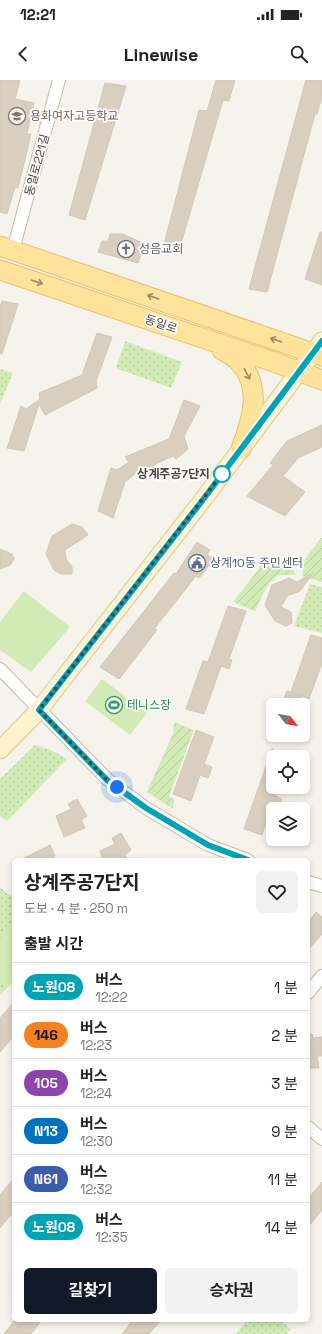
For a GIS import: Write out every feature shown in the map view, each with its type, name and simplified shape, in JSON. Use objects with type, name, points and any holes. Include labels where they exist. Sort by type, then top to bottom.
[{"type":"main road","name":"동일로","points":[[7,248],[319,350]]},
{"type":"main road","name":"동일로","points":[[0,270],[322,380]]},
{"type":"main road","points":[[208,340],[240,362],[249,379],[254,409],[241,449]]},
{"type":"main road","points":[[0,750],[39,710],[241,449],[298,372],[319,350]]},
{"type":"street","name":"동일로221길","points":[[7,248],[59,80]]},
{"type":"street","points":[[0,669],[107,780],[146,808],[208,845],[243,858]]},
{"type":"street","points":[[310,883],[322,886]]},
{"type":"street","points":[[310,990],[322,976]]},
{"type":"street","points":[[310,1129],[322,1139]]},
{"type":"green space","points":[[125,341],[182,362],[171,388],[116,368]]},
{"type":"green space","points":[[0,369],[13,373],[0,404]]},
{"type":"green space","points":[[322,537],[322,582],[302,576],[305,559]]},
{"type":"green space","points":[[264,559],[291,566],[296,575],[278,575],[267,586],[255,611],[233,602],[258,570]]},
{"type":"green space","points":[[310,584],[322,587],[322,633],[294,626]]},
{"type":"green space","points":[[24,591],[70,627],[31,672],[0,650],[0,622]]},
{"type":"green space","name":"테니스장","points":[[102,679],[147,713],[130,735],[85,701]]},
{"type":"green space","points":[[174,722],[194,730],[169,796],[174,800],[173,809],[147,792],[173,734]]},
{"type":"green space","points":[[35,745],[53,751],[67,759],[7,821],[0,816],[0,779]]},
{"type":"green space","points":[[0,887],[12,897],[12,983],[0,995]]},
{"type":"green space","points":[[12,925],[12,981],[8,987],[0,980],[0,940]]},
{"type":"green space","points":[[245,1322],[282,1322],[291,1329],[287,1334],[236,1334]]},
{"type":"building","name":"용화여자고등학교","points":[[0,80],[20,80],[15,99],[34,103],[27,134],[31,134],[18,188],[15,187],[7,214],[0,212]]},
{"type":"building","points":[[216,80],[235,80],[229,101],[223,100],[180,247],[164,244],[199,110],[207,111]]},
{"type":"building","points":[[306,80],[322,80],[322,96],[317,114],[315,114],[267,292],[249,289]]},
{"type":"building","points":[[105,83],[126,86],[85,220],[69,215]]},
{"type":"building","points":[[320,232],[322,232],[322,285],[305,279]]},
{"type":"building","points":[[110,234],[123,234],[145,244],[138,263],[98,252],[102,241],[108,241]]},
{"type":"building","points":[[2,301],[18,304],[2,354],[0,354],[0,306]]},
{"type":"building","points":[[97,333],[112,337],[96,381],[97,388],[45,415],[39,404],[24,451],[7,448],[21,406],[26,409],[40,399],[39,393],[82,375]]},
{"type":"building","points":[[184,400],[200,406],[184,436],[188,449],[176,459],[173,456],[136,473],[125,482],[113,518],[98,511],[111,468],[117,470],[129,462],[125,457],[169,439]]},
{"type":"building","points":[[322,425],[322,447],[298,458],[283,476],[305,492],[285,516],[247,496],[273,465],[270,463],[287,441]]},
{"type":"building","points":[[72,524],[82,527],[88,535],[65,550],[66,559],[72,567],[72,574],[61,574],[54,570],[46,554],[52,536]]},
{"type":"building","points":[[197,542],[210,550],[207,555],[214,559],[199,578],[196,576],[154,629],[157,630],[119,679],[100,667],[174,573],[176,574]]},
{"type":"building","points":[[0,549],[12,554],[14,559],[10,565],[0,569]]},
{"type":"building","points":[[313,573],[300,591],[287,596],[281,607],[291,612],[292,623],[286,626],[275,621],[265,605],[272,585],[289,578],[297,582]]},
{"type":"building","points":[[228,606],[246,611],[229,659],[232,660],[229,669],[221,666],[204,714],[186,709],[203,661],[208,662]]},
{"type":"building","points":[[311,635],[322,638],[322,663],[309,698],[302,696],[301,698],[284,698],[287,691],[291,692]]},
{"type":"building","points":[[196,730],[214,737],[204,764],[212,767],[208,778],[200,775],[191,801],[173,794]]},
{"type":"building","points":[[266,766],[266,794],[274,794],[282,799],[281,802],[266,802],[266,823],[262,835],[244,829]]},
{"type":"building","points":[[77,799],[87,816],[81,820],[85,828],[64,837],[56,816],[71,809],[68,804]]},
{"type":"building","points":[[121,833],[131,850],[125,855],[127,858],[102,858],[100,851],[115,844],[112,838]]},
{"type":"building","points":[[50,845],[55,856],[52,858],[24,858]]},
{"type":"building","points":[[316,912],[322,917],[322,934],[310,948],[310,920]]},
{"type":"building","points":[[12,1004],[12,1032],[10,1035],[12,1038],[0,1052],[0,1018]]},
{"type":"building","points":[[310,1034],[312,1034],[313,1038],[322,1037],[322,1056],[317,1056],[319,1068],[310,1068]]},
{"type":"building","points":[[12,1180],[12,1213],[0,1228],[0,1195]]},
{"type":"building","points":[[322,1182],[322,1210],[310,1225],[310,1197]]},
{"type":"building","points":[[13,1322],[40,1322],[31,1334],[4,1334]]},
{"type":"building","points":[[131,1322],[159,1322],[149,1334],[122,1334]]},
{"type":"bus line","name":"노원08","points":[[243,858],[208,845],[146,808],[107,780],[39,710],[202,501],[322,341]]},
{"type":"place","name":"용화여자고등학교","points":[[17,116]]},
{"type":"place","name":"성음교회","points":[[126,249]]},
{"type":"place","name":"상계주공7단지","points":[[222,474]]},
{"type":"place","name":"상계10동 주민센터","points":[[197,563]]},
{"type":"place","name":"테니스장","points":[[114,705]]},
{"type":"route","points":[[117,787],[107,780],[39,710],[225,470],[222,474]]}]
